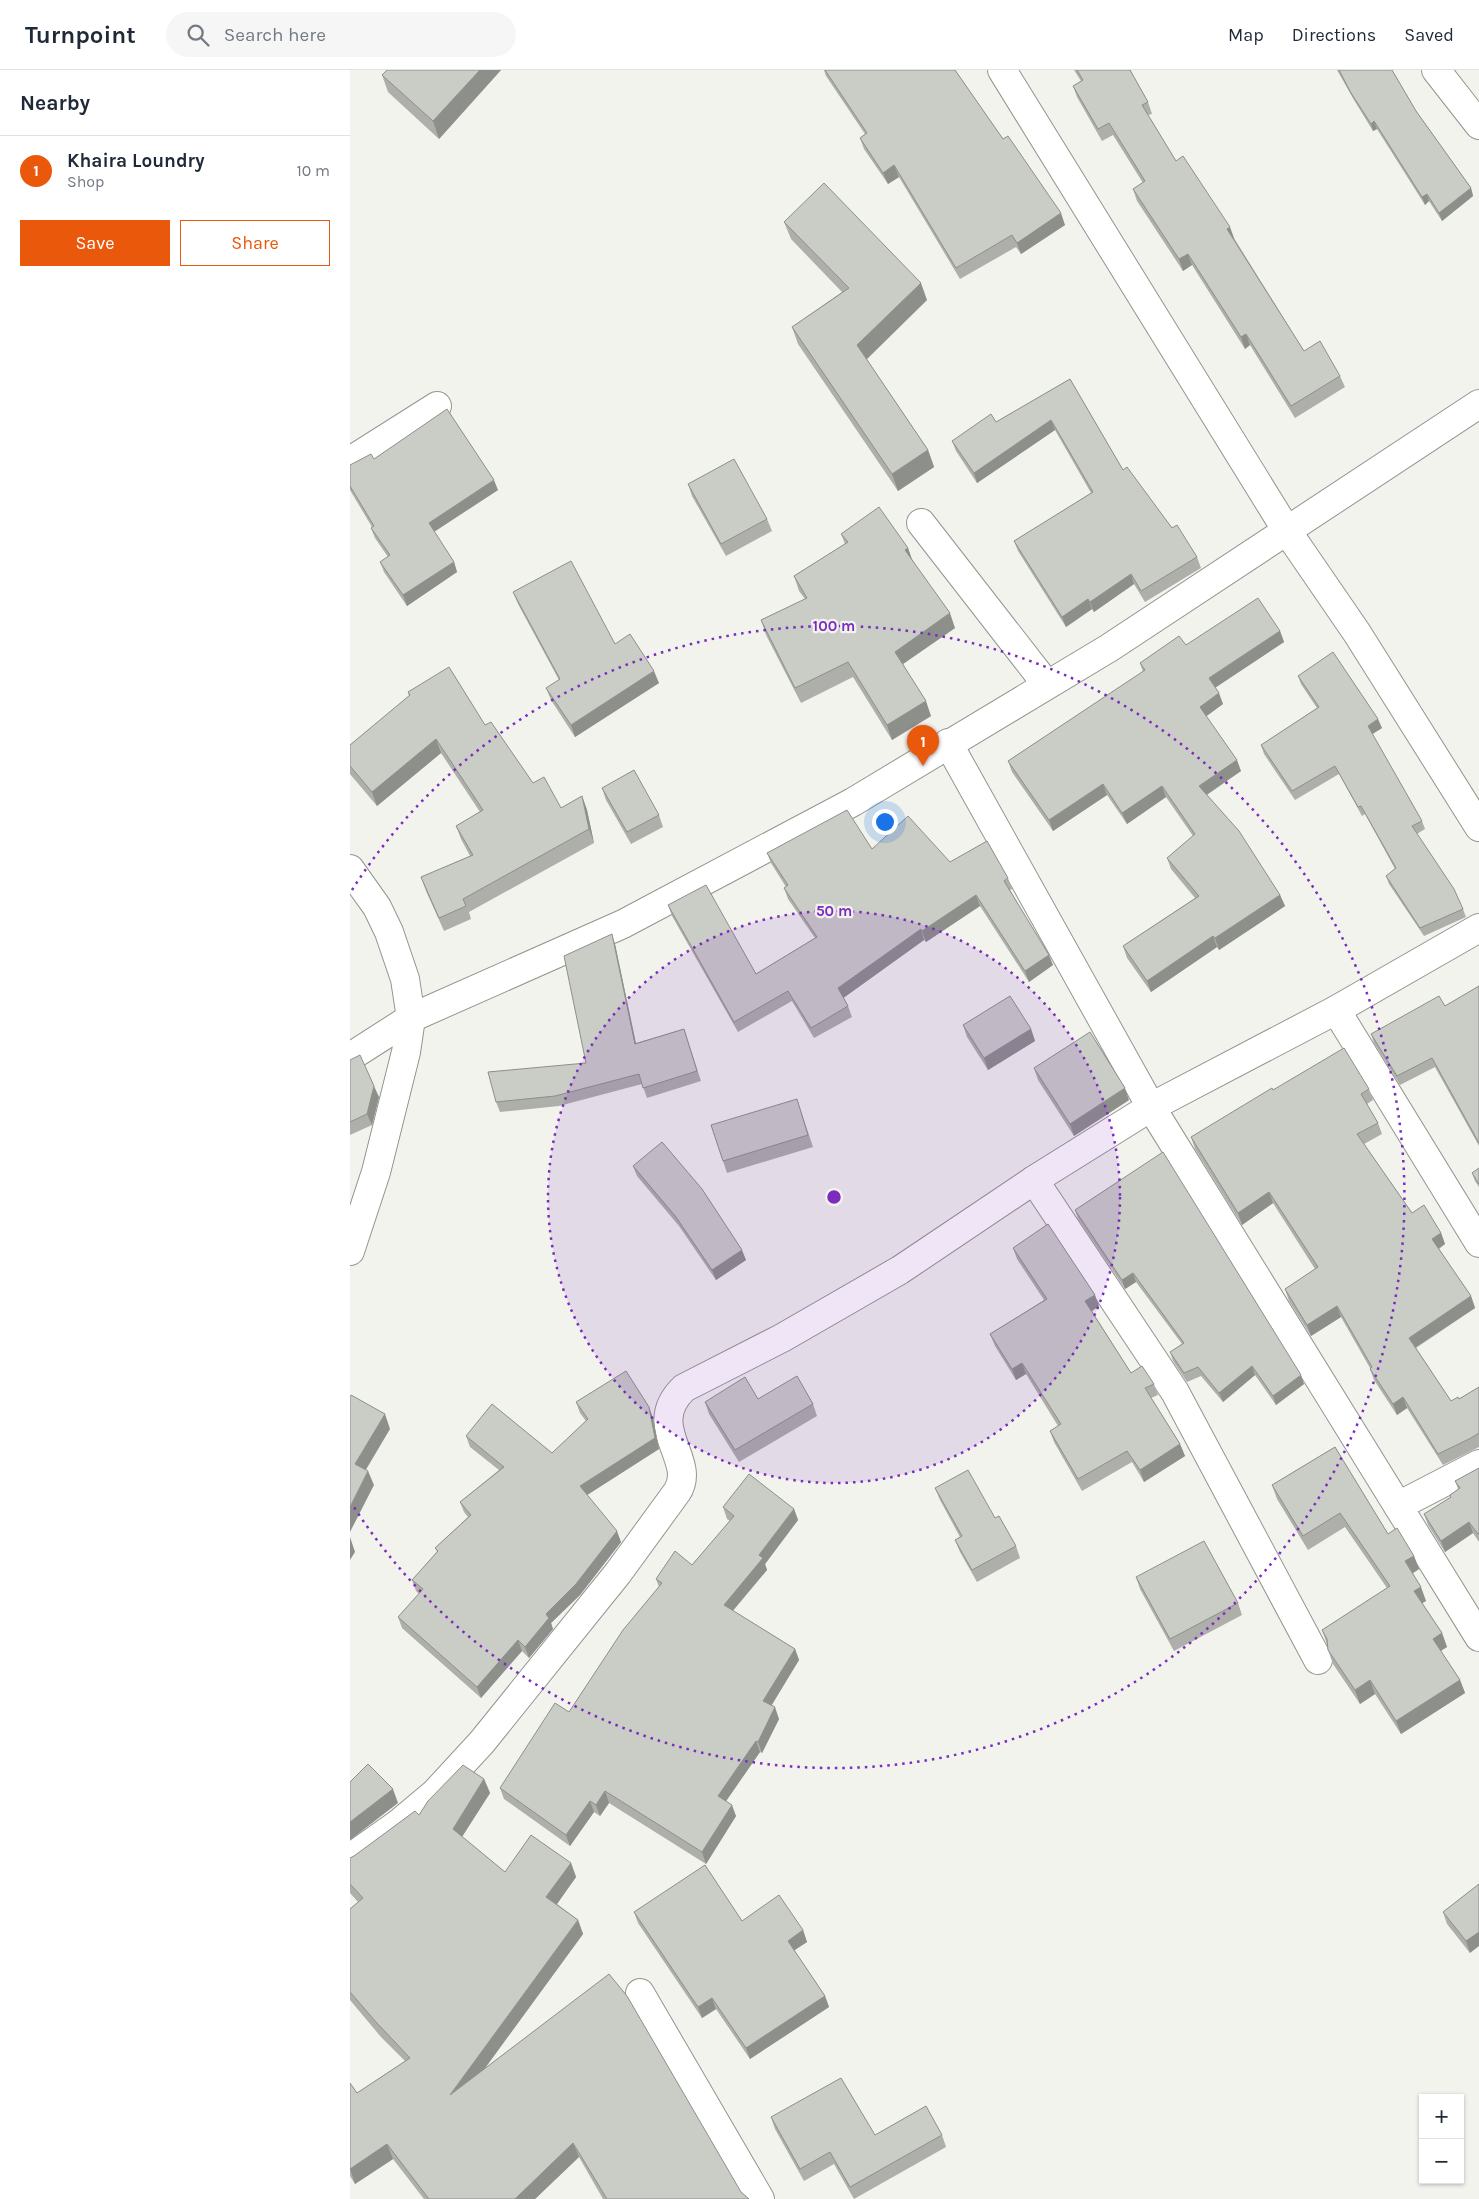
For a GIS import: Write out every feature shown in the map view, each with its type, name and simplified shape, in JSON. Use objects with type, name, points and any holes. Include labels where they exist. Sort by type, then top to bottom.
[{"type":"street","points":[[1002,70],[1287,531],[1362,642],[1479,826]]},
{"type":"street","points":[[1436,70],[1479,125]]},
{"type":"street","points":[[350,461],[437,406]]},
{"type":"street","points":[[350,1057],[411,1018],[632,919],[853,802],[948,743],[1109,648],[1478,408]]},
{"type":"street","points":[[921,523],[1047,685]]},
{"type":"street","points":[[948,743],[1151,1107],[1479,1637]]},
{"type":"street","points":[[350,869],[377,907],[389,932],[405,979],[411,1018],[406,1052],[376,1172],[350,1250]]},
{"type":"street","points":[[350,1858],[398,1824],[435,1793],[482,1742],[618,1573],[682,1485],[683,1475],[668,1426],[673,1401],[684,1388],[782,1338],[900,1270],[1034,1180],[1151,1107],[1336,1010],[1479,928]]},
{"type":"street","points":[[1336,1010],[1479,1243]]},
{"type":"street","points":[[1034,1180],[1175,1392],[1318,1660]]},
{"type":"street","points":[[1398,1506],[1479,1464]]},
{"type":"street","points":[[640,1993],[760,2199]]},
{"type":"building","points":[[387,70],[480,70],[433,121],[382,75]]},
{"type":"building","points":[[825,70],[955,70],[1003,139],[1008,136],[1061,213],[1017,243],[1012,235],[956,268],[894,165],[883,173],[860,138],[867,133]]},
{"type":"building","points":[[1077,70],[1130,70],[1148,102],[1142,105],[1176,161],[1183,156],[1230,227],[1227,229],[1304,351],[1320,341],[1340,376],[1291,406],[1246,334],[1241,337],[1188,254],[1179,259],[1133,189],[1145,181],[1109,123],[1098,129],[1073,86],[1083,80]]},
{"type":"building","points":[[1339,70],[1392,70],[1416,111],[1471,188],[1439,213],[1427,194],[1422,197],[1374,121],[1371,124]]},
{"type":"building","points":[[824,183],[921,283],[857,345],[928,450],[892,474],[792,327],[849,288],[784,222]]},
{"type":"building","points":[[1070,379],[1123,470],[1127,467],[1172,528],[1177,525],[1197,557],[1141,591],[1131,574],[1090,602],[1088,599],[1062,617],[1014,541],[1093,492],[1051,420],[974,473],[952,441],[991,414],[996,422]]},
{"type":"building","points":[[447,409],[494,480],[429,523],[454,562],[403,595],[380,562],[390,555],[371,528],[374,526],[350,486],[350,465],[371,454],[374,459]]},
{"type":"building","points":[[734,459],[767,519],[721,544],[688,484]]},
{"type":"building","points":[[879,507],[908,548],[905,550],[950,613],[895,652],[926,701],[887,725],[848,662],[795,688],[761,620],[807,598],[794,576],[848,542],[841,534]]},
{"type":"building","points":[[571,561],[615,644],[630,634],[654,671],[571,725],[546,688],[560,679],[513,592]]},
{"type":"building","points":[[1258,598],[1280,631],[1209,678],[1219,693],[1200,707],[1237,760],[1199,786],[1239,831],[1280,895],[1215,938],[1213,936],[1147,981],[1123,946],[1199,896],[1167,858],[1195,834],[1162,786],[1122,813],[1103,784],[1049,820],[1008,761],[1145,670],[1140,663],[1179,636],[1186,645]]},
{"type":"building","points":[[1333,652],[1378,719],[1368,726],[1422,821],[1412,826],[1454,889],[1463,909],[1420,928],[1386,876],[1396,868],[1361,806],[1358,807],[1335,766],[1292,791],[1261,745],[1319,707],[1298,676]]},
{"type":"building","points":[[449,667],[485,725],[491,722],[533,783],[544,777],[561,808],[582,796],[589,829],[463,899],[466,906],[439,918],[421,877],[473,855],[456,826],[483,810],[436,739],[372,792],[350,766],[350,745],[410,695],[408,692]]},
{"type":"building","points":[[634,770],[659,815],[627,832],[602,788]]},
{"type":"building","points":[[847,810],[872,849],[908,816],[950,862],[987,841],[1008,878],[1004,881],[1049,955],[1025,971],[976,895],[922,931],[921,929],[838,988],[848,1006],[811,1028],[788,991],[734,1022],[668,905],[706,885],[756,974],[817,937],[784,888],[788,885],[767,853]]},
{"type":"building","points":[[612,934],[635,1044],[684,1029],[697,1071],[643,1088],[639,1074],[555,1096],[496,1102],[488,1072],[586,1063],[564,956]]},
{"type":"building","points":[[1479,986],[1479,1143],[1432,1058],[1397,1076],[1371,1034],[1439,996],[1445,1006]]},
{"type":"building","points":[[1010,996],[1031,1029],[984,1058],[963,1025]]},
{"type":"building","points":[[1090,1032],[1125,1088],[1070,1124],[1034,1068]]},
{"type":"building","points":[[1344,1048],[1369,1089],[1361,1094],[1378,1123],[1357,1134],[1412,1213],[1424,1205],[1441,1233],[1432,1239],[1471,1296],[1409,1338],[1451,1401],[1458,1397],[1459,1399],[1479,1387],[1479,1433],[1438,1454],[1403,1397],[1393,1404],[1370,1369],[1372,1367],[1337,1306],[1307,1325],[1285,1289],[1318,1267],[1269,1192],[1238,1213],[1191,1137],[1272,1088],[1273,1090]]},
{"type":"building","points":[[360,1055],[374,1086],[367,1114],[350,1122],[350,1060]]},
{"type":"building","points":[[797,1099],[808,1135],[723,1161],[711,1125]]},
{"type":"building","points":[[662,1142],[702,1189],[742,1250],[712,1270],[676,1217],[633,1166]]},
{"type":"building","points":[[1163,1152],[1301,1375],[1273,1396],[1252,1366],[1219,1393],[1198,1367],[1184,1373],[1170,1352],[1184,1343],[1133,1273],[1122,1280],[1075,1210]]},
{"type":"building","points":[[1479,1168],[1479,1184],[1472,1173]]},
{"type":"building","points":[[1048,1224],[1095,1295],[1085,1301],[1131,1373],[1142,1366],[1154,1384],[1145,1388],[1180,1444],[1140,1470],[1127,1451],[1078,1479],[1050,1431],[1061,1424],[1022,1363],[1012,1369],[990,1334],[1047,1299],[1013,1248]]},
{"type":"building","points":[[626,1371],[649,1407],[655,1438],[580,1486],[617,1531],[576,1584],[546,1614],[549,1618],[525,1647],[518,1640],[477,1687],[398,1617],[423,1589],[412,1580],[438,1551],[435,1548],[471,1515],[460,1502],[504,1467],[466,1436],[492,1404],[552,1453],[588,1419],[576,1402]]},
{"type":"building","points":[[797,1376],[813,1404],[735,1450],[705,1402],[745,1377],[758,1399]]},
{"type":"building","points":[[351,1395],[385,1414],[355,1464],[368,1471],[350,1507],[350,1397]]},
{"type":"building","points":[[1335,1447],[1388,1534],[1397,1528],[1414,1556],[1405,1561],[1421,1587],[1414,1591],[1442,1633],[1433,1639],[1460,1680],[1396,1721],[1370,1680],[1355,1690],[1328,1650],[1327,1639],[1322,1630],[1390,1586],[1340,1513],[1303,1536],[1272,1485]]},
{"type":"building","points":[[1479,1468],[1479,1533],[1469,1522],[1441,1541],[1424,1514],[1451,1497],[1450,1495],[1460,1488],[1455,1481]]},
{"type":"building","points":[[968,1470],[995,1518],[999,1516],[1016,1546],[972,1570],[955,1540],[962,1536],[935,1488]]},
{"type":"building","points":[[749,1474],[794,1509],[759,1555],[763,1558],[724,1605],[795,1649],[763,1701],[775,1707],[758,1742],[756,1741],[718,1796],[732,1805],[702,1852],[605,1791],[596,1805],[590,1801],[566,1835],[500,1788],[555,1703],[569,1712],[623,1630],[662,1583],[656,1579],[675,1551],[692,1565],[734,1516],[723,1507]]},
{"type":"building","points":[[1204,1541],[1238,1603],[1170,1639],[1136,1577]]},
{"type":"building","points":[[368,1764],[393,1789],[350,1822],[350,1782]]},
{"type":"building","points":[[463,1765],[484,1779],[453,1829],[505,1872],[531,1835],[571,1863],[546,1897],[578,1920],[450,2095],[609,1974],[627,1996],[741,2192],[749,2199],[607,2199],[573,2143],[515,2199],[429,2199],[387,2144],[350,2169],[350,2083],[357,2093],[410,2058],[350,1992],[350,1909],[363,1898],[350,1884],[350,1858],[415,1811],[419,1815],[428,1801]]},
{"type":"building","points":[[705,1865],[742,1921],[779,1895],[803,1930],[788,1941],[825,1996],[746,2048],[712,1998],[698,2007],[634,1912]]},
{"type":"building","points":[[1479,1884],[1479,1932],[1466,1941],[1443,1912]]},
{"type":"building","points":[[841,2078],[875,2135],[926,2106],[942,2135],[850,2187],[830,2152],[800,2169],[771,2117]]},
{"type":"place","name":"Khaira Loundry","points":[[923,766]]}]
